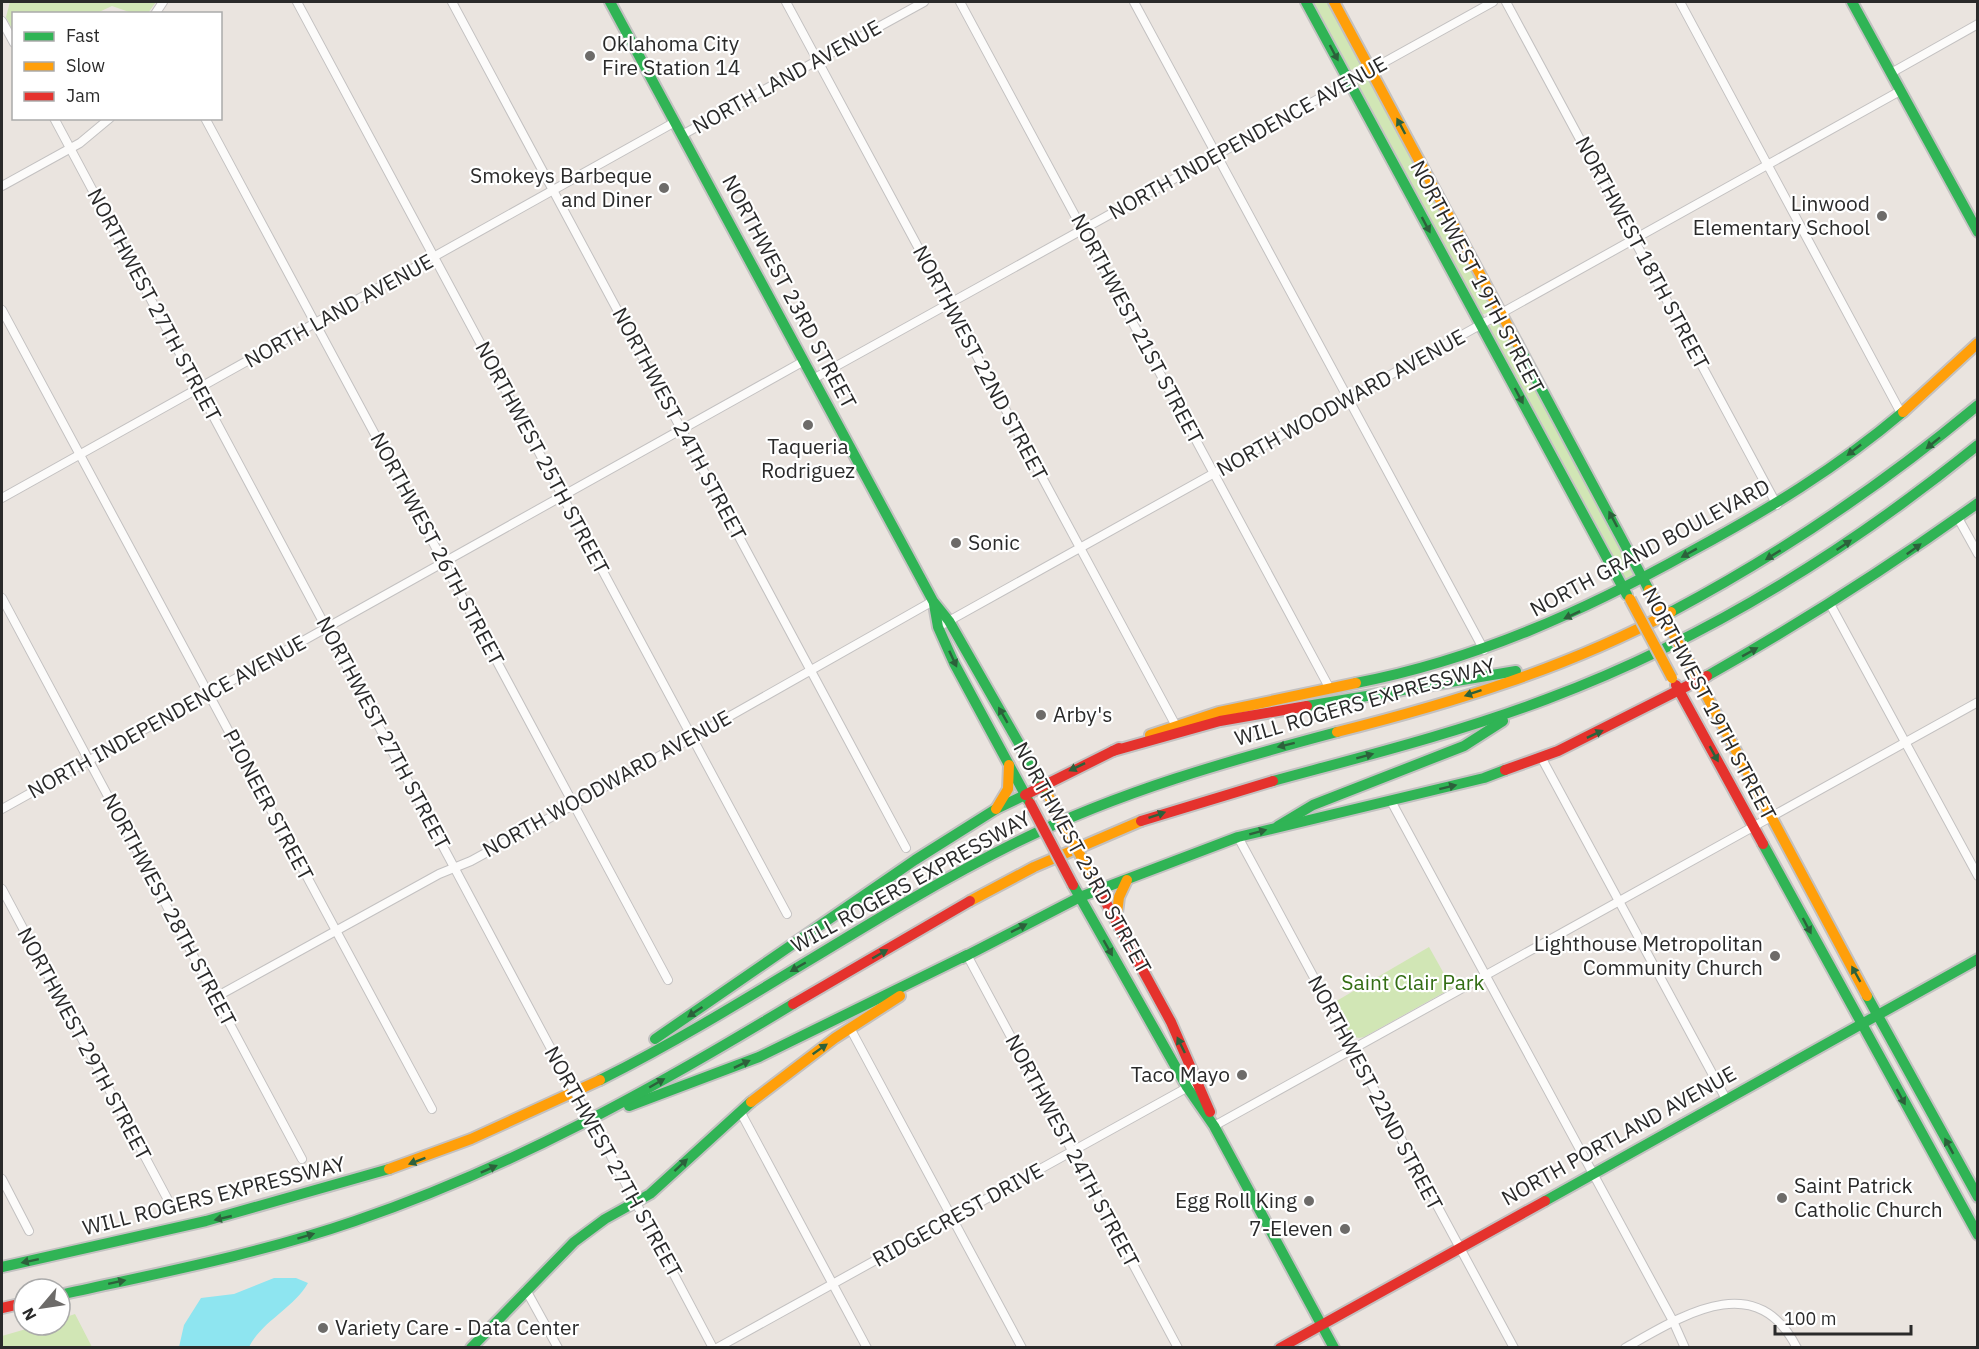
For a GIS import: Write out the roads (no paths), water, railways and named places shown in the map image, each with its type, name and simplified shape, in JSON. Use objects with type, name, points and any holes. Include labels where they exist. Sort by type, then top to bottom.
[{"type":"main road","name":"NORTHWEST 23RD STREET","points":[[610,2],[933,601],[949,621],[1099,889],[1199,1082],[1214,1126]]},
{"type":"main road","name":"NORTHWEST 19TH STREET","points":[[1306,2],[1860,1024],[1977,1234]]},
{"type":"main road","name":"NORTHWEST 19TH STREET","points":[[1334,2],[1699,680],[1770,817],[1977,1197]]},
{"type":"main road","points":[[1852,2],[1977,232]]},
{"type":"main road","name":"NORTH GRAND BOULEVARD","points":[[584,1088],[915,860],[996,809],[1027,799],[1113,751],[1175,724],[1433,666],[1542,629],[1643,578],[1777,505],[1820,477],[1901,413],[1977,343]]},
{"type":"main road","name":"WILL ROGERS EXPRESSWAY","points":[[2,1267],[266,1208],[360,1180],[472,1140],[584,1088],[693,1028],[989,856],[1088,810],[1213,765],[1433,706],[1548,667],[1674,610],[1764,561],[1889,477],[1977,405]]},
{"type":"main road","points":[[72,1292],[253,1251],[324,1231],[479,1173],[606,1113],[1002,884],[1103,836],[1222,793],[1439,736],[1526,707],[1648,656],[1778,586],[1908,501],[1977,445]]},
{"type":"main road","points":[[606,1113],[688,1088],[825,1025],[1099,889],[1238,837],[1484,778],[1603,731],[1699,680],[1830,604],[1886,569],[1977,503]]},
{"type":"main road","name":"NORTHWEST 23RD STREET","points":[[933,601],[938,627],[1073,885],[1187,1087],[1214,1126],[1334,1347]]},
{"type":"main road","points":[[1113,751],[1220,721],[1548,667]]},
{"type":"main road","points":[[1278,826],[1312,805],[1464,746],[1526,707]]},
{"type":"main road","points":[[996,809],[1008,789],[1009,765]]},
{"type":"main road","points":[[1116,921],[1119,897],[1127,880]]},
{"type":"main road","points":[[471,1347],[574,1242],[605,1219],[650,1194],[740,1111],[797,1065],[850,1028],[967,955]]},
{"type":"main road","name":"NORTH PORTLAND AVENUE","points":[[1280,1347],[1977,959]]},
{"type":"street","name":"NORTHWEST 25TH STREET","points":[[297,2],[787,914]]},
{"type":"street","name":"NORTHWEST 24TH STREET","points":[[452,2],[906,848]]},
{"type":"street","name":"NORTHWEST 22ND STREET","points":[[786,2],[1175,724]]},
{"type":"street","name":"NORTH LAND AVENUE","points":[[682,135],[924,2]]},
{"type":"street","name":"NORTHWEST 21ST STREET","points":[[960,2],[1330,689]]},
{"type":"street","points":[[1134,2],[1484,650]]},
{"type":"street","name":"NORTH INDEPENDENCE AVENUE","points":[[813,379],[1493,2]]},
{"type":"street","name":"NORTHWEST 18TH STREET","points":[[1506,2],[1777,505]]},
{"type":"street","points":[[1680,2],[1901,413]]},
{"type":"street","points":[[2,21],[12,39]]},
{"type":"street","points":[[1891,73],[1977,24]]},
{"type":"street","name":"NORTH WOODWARD AVENUE","points":[[938,627],[1900,91]]},
{"type":"street","name":"NORTHWEST 27TH STREET","points":[[55,120],[557,1060],[715,1347]]},
{"type":"street","points":[[2,186],[70,148],[107,120]]},
{"type":"street","name":"NORTHWEST 26TH STREET","points":[[207,120],[668,980]]},
{"type":"street","name":"NORTH LAND AVENUE","points":[[2,498],[675,122]]},
{"type":"street","name":"PIONEER STREET","points":[[2,310],[432,1109]]},
{"type":"street","name":"NORTH INDEPENDENCE AVENUE","points":[[2,809],[804,361]]},
{"type":"street","points":[[1958,518],[1977,554]]},
{"type":"street","name":"NORTHWEST 28TH STREET","points":[[2,598],[302,1159]]},
{"type":"street","name":"NORTH WOODWARD AVENUE","points":[[216,997],[573,805],[933,601]]},
{"type":"street","points":[[1830,604],[1977,876]]},
{"type":"street","points":[[1214,1126],[1977,702]]},
{"type":"street","points":[[1541,757],[1726,1099]]},
{"type":"street","points":[[1391,801],[1685,1347]]},
{"type":"street","name":"NORTHWEST 22ND STREET","points":[[1238,837],[1351,1050],[1514,1347]]},
{"type":"street","name":"NORTHWEST 29TH STREET","points":[[2,889],[167,1198]]},
{"type":"street","name":"NORTHWEST 24TH STREET","points":[[967,955],[1178,1347]]},
{"type":"street","points":[[850,1028],[1022,1347]]},
{"type":"street","name":"RIDGECREST DRIVE","points":[[715,1347],[1199,1082]]},
{"type":"street","points":[[740,1111],[867,1347]]},
{"type":"street","points":[[2,1179],[29,1231]]},
{"type":"street","points":[[526,1290],[558,1347]]},
{"type":"street","points":[[1625,1347],[1673,1321],[1709,1306],[1739,1302],[1766,1310],[1789,1330],[1797,1347]]},
{"type":"water","points":[[274,1278],[296,1278],[308,1283],[302,1292],[262,1330],[249,1347],[179,1347],[184,1325],[201,1298],[234,1294]]},
{"type":"place","name":"Oklahoma City Fire Station 14","points":[[590,56]]},
{"type":"place","name":"Smokeys Barbeque and Diner","points":[[664,188]]},
{"type":"place","name":"Linwood Elementary School","points":[[1882,216]]},
{"type":"place","name":"Taqueria Rodriguez","points":[[808,425]]},
{"type":"place","name":"Sonic","points":[[956,543]]},
{"type":"place","name":"Arby's","points":[[1041,715]]},
{"type":"place","name":"Lighthouse Metropolitan Community Church","points":[[1775,956]]},
{"type":"place","name":"Taco Mayo","points":[[1242,1075]]},
{"type":"place","name":"Saint Patrick Catholic Church","points":[[1782,1198]]},
{"type":"place","name":"Egg Roll King","points":[[1309,1201]]},
{"type":"place","name":"7-Eleven","points":[[1345,1229]]},
{"type":"place","name":"Variety Care - Data Center","points":[[323,1328]]},
{"type":"park label","name":"Saint Clair Park","points":[[1413,983]]}]
